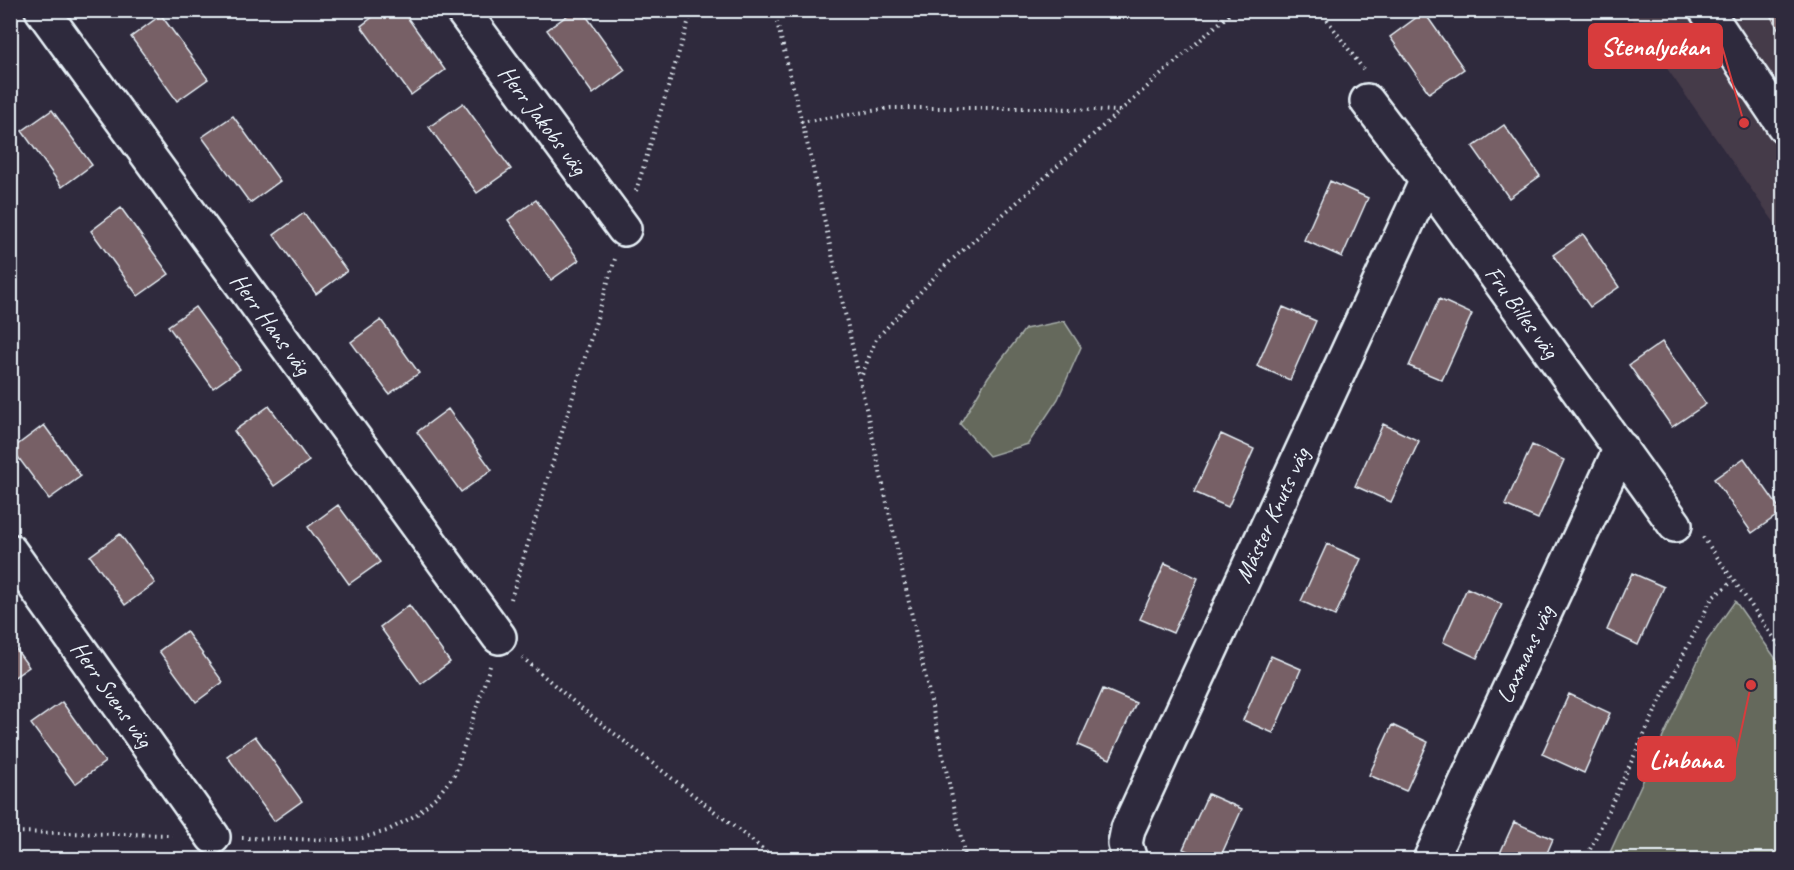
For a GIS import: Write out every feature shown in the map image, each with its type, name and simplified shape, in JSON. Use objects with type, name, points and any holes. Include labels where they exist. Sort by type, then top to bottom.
[{"type":"street","name":"Herr Hans väg","points":[[42,10],[499,637]]},
{"type":"street","name":"Herr Jakobs väg","points":[[462,10],[624,229]]},
{"type":"street","points":[[1706,10],[1784,126]]},
{"type":"street","name":"Fru Billes väg","points":[[1367,101],[1427,180],[1675,525]]},
{"type":"street","name":"Mäster Knuts väg","points":[[1128,856],[1125,844],[1128,830],[1427,180]]},
{"type":"street","name":"Laxmans väg","points":[[1430,860],[1621,448]]},
{"type":"street","name":"Herr Svens väg","points":[[10,551],[213,837]]},
{"type":"path","points":[[774,10],[860,380],[966,860]]},
{"type":"path","points":[[860,380],[876,339],[945,266],[1234,10]]},
{"type":"path","points":[[1320,10],[1379,91],[1367,101]]},
{"type":"path","points":[[801,122],[891,108],[1045,108],[1120,111]]},
{"type":"path","points":[[1675,525],[1688,515],[1784,652]]},
{"type":"path","points":[[1585,860],[1660,701],[1712,598],[1733,581]]},
{"type":"path","points":[[499,637],[575,703],[777,860]]},
{"type":"shaded area","points":[[1627,11],[1783,11],[1783,235]]},
{"type":"green space","points":[[1064,321],[1081,347],[1058,399],[1028,444],[989,456],[960,424],[988,377],[1025,329]]},
{"type":"green space","points":[[1735,601],[1783,669],[1783,859],[1607,859],[1707,641]]},
{"type":"building","points":[[382,10],[402,10],[445,70],[411,95],[361,26]]},
{"type":"building","points":[[575,10],[582,10],[625,70],[593,94],[547,30]]},
{"type":"building","points":[[1767,10],[1784,10],[1784,38]]},
{"type":"building","points":[[1424,12],[1464,69],[1429,93],[1390,37]]},
{"type":"building","points":[[161,15],[208,79],[177,101],[131,37]]},
{"type":"building","points":[[463,103],[511,169],[477,193],[429,127]]},
{"type":"building","points":[[52,110],[92,165],[62,187],[22,131]]},
{"type":"building","points":[[233,116],[280,181],[250,203],[202,137]]},
{"type":"building","points":[[1504,125],[1540,176],[1509,198],[1473,147]]},
{"type":"building","points":[[1330,181],[1368,198],[1342,257],[1304,240]]},
{"type":"building","points":[[536,200],[579,260],[551,280],[508,220]]},
{"type":"building","points":[[121,208],[169,274],[138,296],[91,231]]},
{"type":"building","points":[[304,213],[347,271],[316,294],[274,235]]},
{"type":"building","points":[[1583,234],[1619,287],[1590,307],[1553,255]]},
{"type":"building","points":[[1439,299],[1472,314],[1442,380],[1409,366]]},
{"type":"building","points":[[195,307],[240,369],[213,388],[168,326]]},
{"type":"building","points":[[1283,307],[1316,321],[1290,380],[1257,366]]},
{"type":"building","points":[[381,320],[419,373],[389,394],[351,342]]},
{"type":"building","points":[[1662,342],[1706,404],[1672,427],[1629,365]]},
{"type":"building","points":[[269,406],[309,461],[274,486],[234,431]]},
{"type":"building","points":[[448,409],[492,470],[461,492],[417,432]]},
{"type":"building","points":[[1383,424],[1419,441],[1391,502],[1355,486]]},
{"type":"building","points":[[44,425],[81,476],[49,499],[12,449]]},
{"type":"building","points":[[1221,434],[1254,449],[1228,507],[1194,492]]},
{"type":"building","points":[[1532,445],[1564,460],[1538,519],[1505,505]]},
{"type":"building","points":[[1744,458],[1782,512],[1752,533],[1714,479]]},
{"type":"building","points":[[338,505],[380,562],[349,584],[308,527]]},
{"type":"building","points":[[120,534],[155,583],[125,605],[90,556]]},
{"type":"building","points":[[1327,544],[1361,559],[1335,616],[1301,601]]},
{"type":"building","points":[[1165,563],[1198,578],[1173,633],[1140,619]]},
{"type":"building","points":[[1632,573],[1664,587],[1638,645],[1607,630]]},
{"type":"building","points":[[1467,588],[1502,604],[1477,658],[1443,642]]},
{"type":"building","points":[[409,605],[450,662],[421,684],[380,627]]},
{"type":"building","points":[[186,631],[223,682],[196,702],[159,651]]},
{"type":"building","points":[[10,641],[29,667],[10,680]]},
{"type":"building","points":[[1271,656],[1301,669],[1273,733],[1243,720]]},
{"type":"building","points":[[1103,689],[1136,703],[1110,759],[1078,745]]},
{"type":"building","points":[[1569,694],[1610,713],[1584,773],[1542,754]]},
{"type":"building","points":[[62,702],[105,762],[75,784],[31,724]]},
{"type":"building","points":[[1392,725],[1428,742],[1406,791],[1369,775]]},
{"type":"building","points":[[255,736],[302,801],[274,821],[227,756]]},
{"type":"building","points":[[1208,794],[1242,809],[1219,860],[1206,860],[1183,849]]},
{"type":"building","points":[[1514,822],[1553,839],[1544,860],[1497,860]]},
{"type":"place","name":"Stenalyckan","points":[[1744,123]]},
{"type":"place","name":"Linbana","points":[[1751,685]]}]
